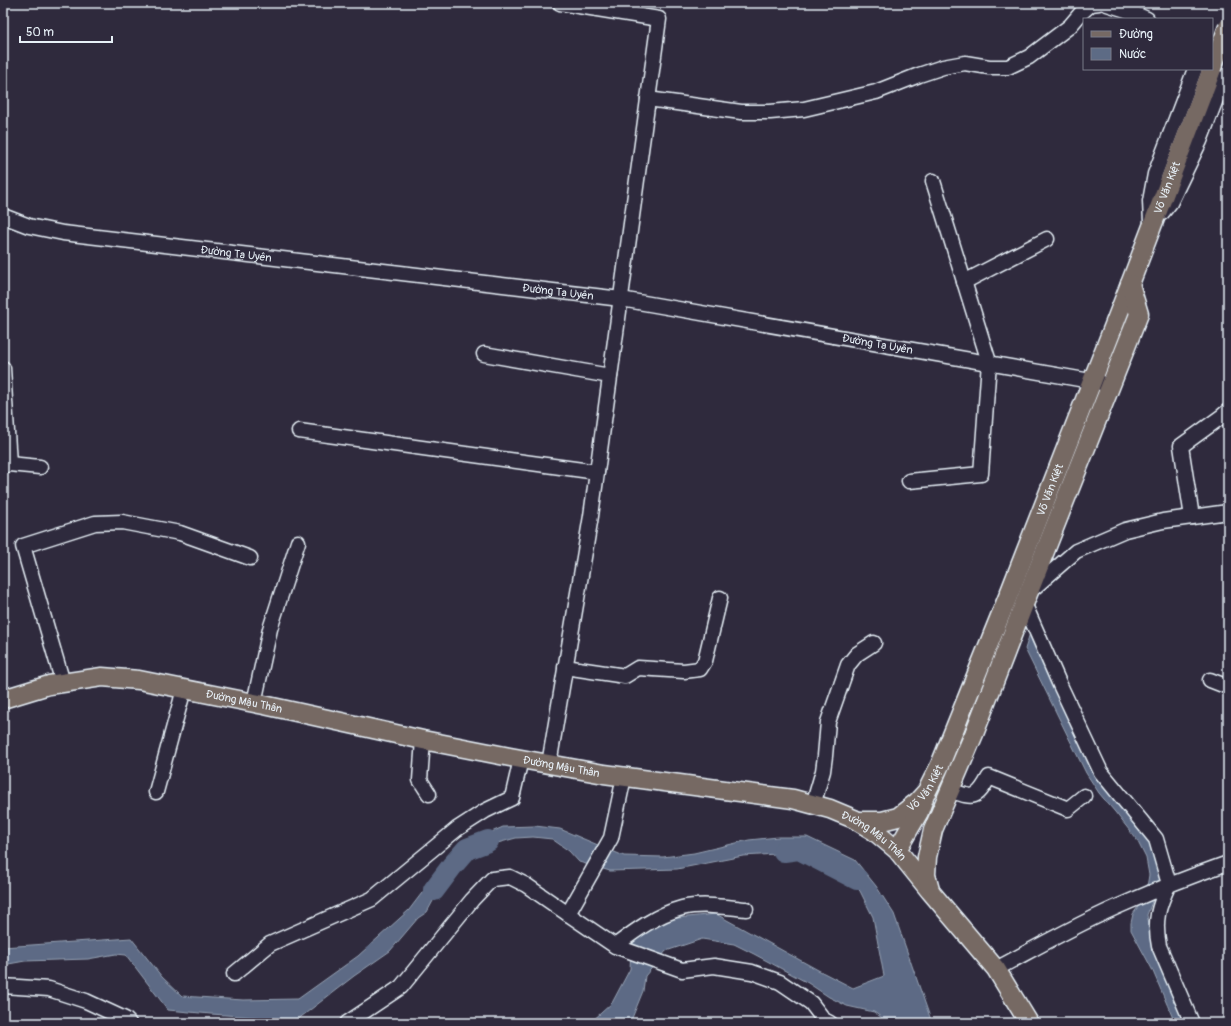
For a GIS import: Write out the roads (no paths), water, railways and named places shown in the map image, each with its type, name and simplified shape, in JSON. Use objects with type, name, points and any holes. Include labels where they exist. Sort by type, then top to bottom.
[{"type":"main road","name":"Võ Văn Kiệt","points":[[1213,65],[1228,27]]},
{"type":"main road","name":"Võ Văn Kiệt","points":[[858,821],[882,821],[898,817],[917,802],[927,791],[940,765],[1130,284],[1211,70]]},
{"type":"main road","name":"Võ Văn Kiệt","points":[[930,891],[926,874],[927,857],[932,836],[947,794],[974,734],[1026,598],[1139,314],[1130,284]]},
{"type":"main road","name":"Đường Mậu Thân","points":[[3,699],[49,685],[102,677],[139,680],[254,703],[423,740],[521,759],[624,777],[793,799],[830,809],[858,821],[874,831],[897,850],[996,970],[1029,1023]]},
{"type":"main road","points":[[897,850],[918,812],[927,791],[947,794]]},
{"type":"main road","points":[[897,850],[932,836]]},
{"type":"street","points":[[549,764],[591,516],[660,19],[560,3]]},
{"type":"street","points":[[648,99],[666,103],[741,112],[804,109],[876,92],[943,67],[965,63],[989,67],[1008,67],[1028,57],[1070,26],[1091,4],[1099,3]]},
{"type":"street","points":[[1104,3],[1145,18]]},
{"type":"street","points":[[1213,48],[1228,54]]},
{"type":"street","points":[[1151,228],[1170,203],[1197,148],[1228,68]]},
{"type":"street","points":[[1151,228],[1150,201],[1156,174],[1195,70]]},
{"type":"street","points":[[909,481],[982,474],[989,362],[933,181]]},
{"type":"street","name":"Đường Tạ Uyên","points":[[3,216],[29,226],[63,233],[621,299],[1111,384]]},
{"type":"street","points":[[964,282],[1047,239]]},
{"type":"street","points":[[484,354],[610,376]]},
{"type":"street","points":[[3,368],[6,465],[40,467]]},
{"type":"street","points":[[1192,517],[1181,446],[1228,411]]},
{"type":"street","points":[[299,431],[597,472]]},
{"type":"street","points":[[1192,1023],[1159,946],[1157,936],[1157,919],[1166,886],[1156,839],[1101,772],[1060,685],[1026,598],[1076,551],[1125,530],[1164,520],[1228,512]]},
{"type":"street","points":[[63,683],[23,546],[95,523],[122,522],[180,533],[250,558]]},
{"type":"street","points":[[254,703],[270,630],[298,542]]},
{"type":"street","points":[[565,667],[625,676],[638,668],[684,671],[700,669],[705,661],[720,598]]},
{"type":"street","points":[[813,805],[826,756],[828,722],[848,665],[857,654],[874,642]]},
{"type":"street","points":[[1210,680],[1228,687]]},
{"type":"street","points":[[156,792],[184,689]]},
{"type":"street","points":[[423,740],[420,780],[429,794]]},
{"type":"street","points":[[234,974],[270,944],[372,899],[457,829],[485,811],[512,798],[521,759]]},
{"type":"street","points":[[568,914],[612,838],[624,777]]},
{"type":"street","points":[[947,794],[969,796],[976,795],[983,789],[989,778],[1068,809],[1084,796]]},
{"type":"street","points":[[996,970],[1072,928],[1125,903],[1228,863]]},
{"type":"street","points":[[347,1023],[401,987],[472,900],[492,879],[510,877],[526,885],[615,946],[682,970],[714,966],[752,972],[780,982],[811,1003],[824,1020],[830,1023]]},
{"type":"street","points":[[615,946],[652,920],[682,908],[708,906],[746,909]]},
{"type":"street","points":[[3,986],[49,989],[86,1001],[129,1023]]},
{"type":"water","points":[[1031,630],[1062,702],[1151,840],[1161,877],[1147,915],[1154,945],[1187,1023],[1175,1023],[1152,969],[1131,930],[1133,914],[1140,904],[1147,887],[1149,875],[1146,858],[1137,840],[1099,793],[1086,773],[1025,649]]},
{"type":"water","points":[[535,826],[560,829],[624,856],[663,857],[694,853],[749,840],[778,837],[807,837],[855,860],[876,886],[894,914],[932,1023],[889,1023],[874,1012],[847,1006],[829,997],[808,983],[734,944],[702,939],[666,951],[645,976],[643,991],[630,1023],[590,1023],[612,1003],[630,969],[631,946],[646,928],[678,918],[716,914],[853,988],[884,976],[873,917],[860,891],[847,878],[820,858],[794,853],[743,856],[677,869],[610,871],[579,862],[569,851],[552,839],[533,837],[516,838],[475,849],[462,854],[452,866],[427,912],[418,918],[390,951],[354,976],[297,1020],[168,1010],[126,955],[116,954],[88,959],[25,961],[3,965],[3,947],[131,938],[162,977],[182,996],[243,1000],[298,999],[358,956],[409,910],[457,847],[503,827]]},
{"type":"waterway","points":[[434,890],[467,849],[488,841]]},
{"type":"waterway","points":[[784,851],[799,849],[857,879]]}]
